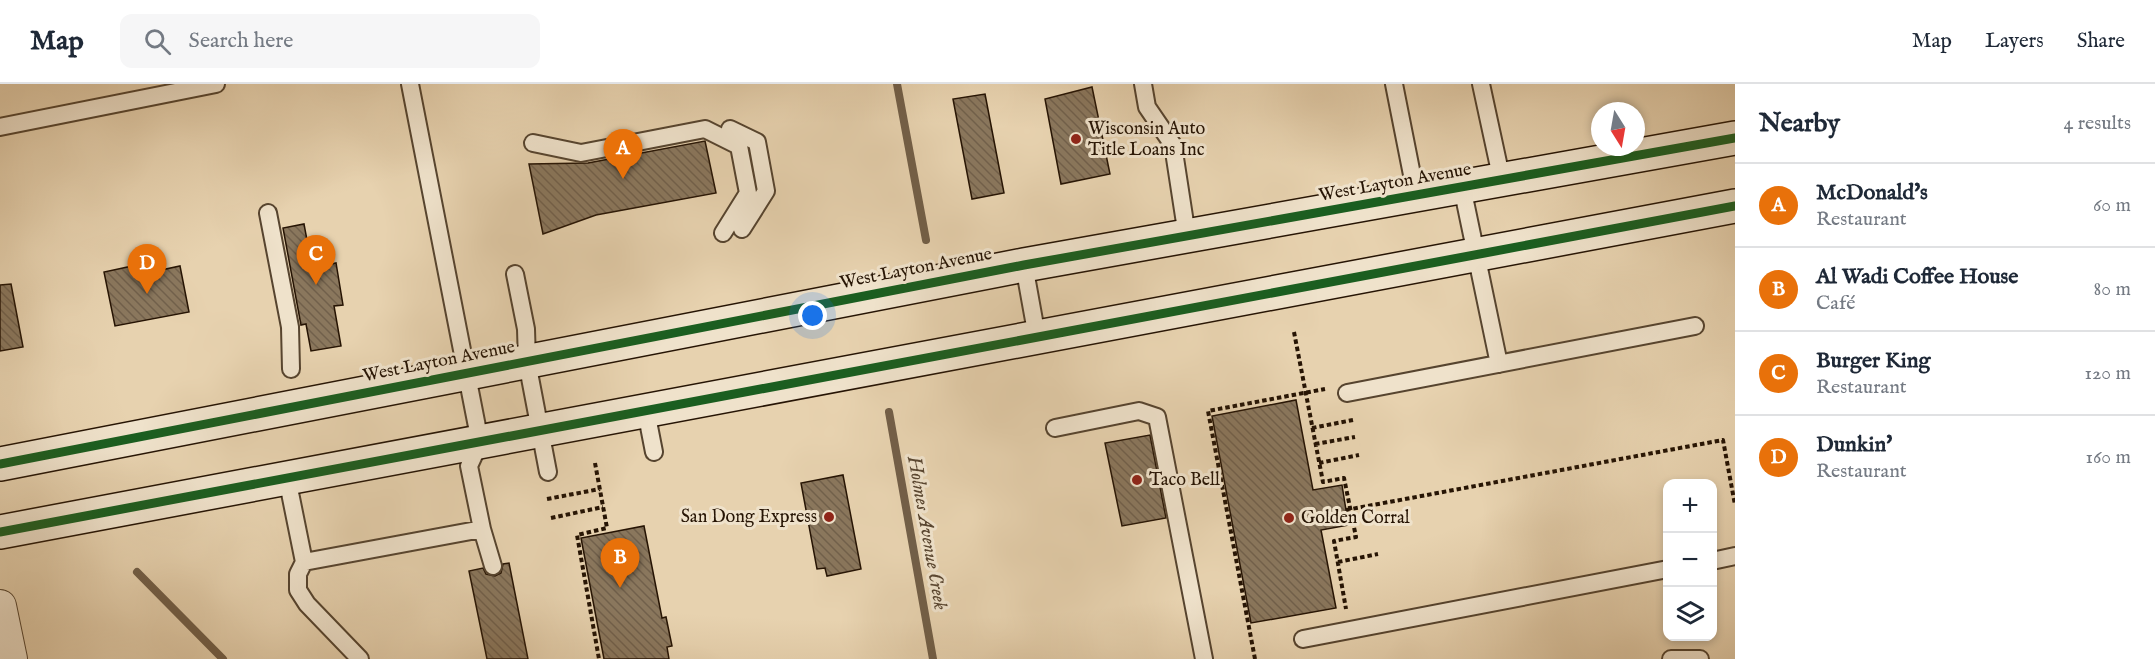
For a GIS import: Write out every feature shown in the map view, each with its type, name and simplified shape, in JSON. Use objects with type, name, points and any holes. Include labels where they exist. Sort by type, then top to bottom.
[{"type":"main road","name":"West Layton Avenue","points":[[0,464],[1024,265],[1735,138]]},
{"type":"main road","points":[[0,532],[1735,206]]},
{"type":"street","points":[[0,606],[11,659]]},
{"type":"lane","points":[[0,127],[216,84]]},
{"type":"lane","points":[[410,84],[480,442],[469,466],[482,529],[493,566]]},
{"type":"lane","points":[[1143,84],[1148,107],[1173,145],[1187,236]]},
{"type":"lane","points":[[1394,84],[1416,195]]},
{"type":"lane","points":[[1481,84],[1502,181]]},
{"type":"lane","points":[[533,143],[581,153],[723,126],[757,142],[766,191],[742,229]]},
{"type":"lane","points":[[705,129],[739,146],[748,193],[723,233]]},
{"type":"lane","points":[[1462,187],[1499,363]]},
{"type":"lane","points":[[268,213],[290,327],[291,369]]},
{"type":"lane","points":[[1024,265],[1037,337]]},
{"type":"lane","points":[[514,274],[526,329],[527,362],[548,472]]},
{"type":"lane","points":[[1347,393],[1695,326]]},
{"type":"lane","points":[[646,411],[654,452]]},
{"type":"lane","points":[[1055,428],[1139,411],[1157,417],[1204,659]]},
{"type":"lane","points":[[286,478],[304,561],[298,574],[298,590],[308,604],[360,659]]},
{"type":"lane","points":[[304,561],[482,529]]},
{"type":"lane","points":[[1717,560],[1735,556]]},
{"type":"lane","points":[[1303,639],[1663,570]]},
{"type":"lane","points":[[1671,659],[1700,659]]},
{"type":"path","points":[[1294,332],[1323,482],[1344,478],[1348,510],[1356,537],[1334,541],[1350,630]]},
{"type":"path","points":[[1255,659],[1208,411],[1330,388],[1347,393]]},
{"type":"path","points":[[1312,428],[1353,420]]},
{"type":"path","points":[[1315,444],[1355,437]]},
{"type":"path","points":[[1348,510],[1723,440],[1735,505]]},
{"type":"path","points":[[1319,464],[1359,455]]},
{"type":"path","points":[[595,463],[607,528],[577,535],[599,659]]},
{"type":"path","points":[[547,500],[600,489]]},
{"type":"path","points":[[550,518],[603,507]]},
{"type":"path","points":[[1338,562],[1378,554]]},
{"type":"building","name":"Wisconsin Auto Title Loans Inc","points":[[1092,87],[1110,174],[1061,184],[1045,99]]},
{"type":"building","points":[[985,94],[1004,193],[972,199],[953,99]]},
{"type":"building","points":[[705,141],[716,193],[596,215],[543,234],[529,164],[588,163]]},
{"type":"building","points":[[304,224],[309,251],[324,249],[327,265],[336,263],[343,305],[334,306],[341,346],[311,351],[306,324],[301,325],[283,228]]},
{"type":"building","points":[[137,265],[138,275],[180,266],[189,312],[115,326],[104,272]]},
{"type":"building","points":[[11,284],[23,347],[0,351],[0,285]]},
{"type":"building","name":"Golden Corral","points":[[1296,400],[1313,490],[1342,485],[1349,525],[1321,530],[1336,608],[1251,623],[1212,416]]},
{"type":"building","name":"Taco Bell","points":[[1150,435],[1166,518],[1122,526],[1105,443]]},
{"type":"building","name":"San Dong Express","points":[[843,475],[861,569],[827,576],[825,568],[817,569],[801,483]]},
{"type":"building","points":[[644,526],[662,618],[666,617],[672,646],[667,647],[669,659],[604,659],[581,538]]},
{"type":"building","points":[[509,563],[528,659],[487,659],[469,571],[483,568],[486,574],[495,576],[501,573],[503,564]]},
{"type":"waterway","name":"Holmes Avenue Creek","points":[[897,84],[926,240]]},
{"type":"waterway","name":"Holmes Avenue Creek","points":[[889,412],[933,659]]},
{"type":"waterway","points":[[137,572],[223,659]]},
{"type":"cycle path","points":[[0,464],[1024,265],[1735,138]]},
{"type":"cycle path","points":[[0,532],[1735,206]]},
{"type":"place","name":"Wisconsin Auto Title Loans Inc","points":[[1076,139]]},
{"type":"place","name":"McDonald's","points":[[623,179]]},
{"type":"place","name":"Burger King","points":[[316,285]]},
{"type":"place","name":"Dunkin'","points":[[147,294]]},
{"type":"place","name":"Taco Bell","points":[[1137,480]]},
{"type":"place","name":"San Dong Express","points":[[829,517]]},
{"type":"place","name":"Golden Corral","points":[[1289,518]]},
{"type":"place","name":"Al Wadi Coffee House","points":[[620,588]]}]
